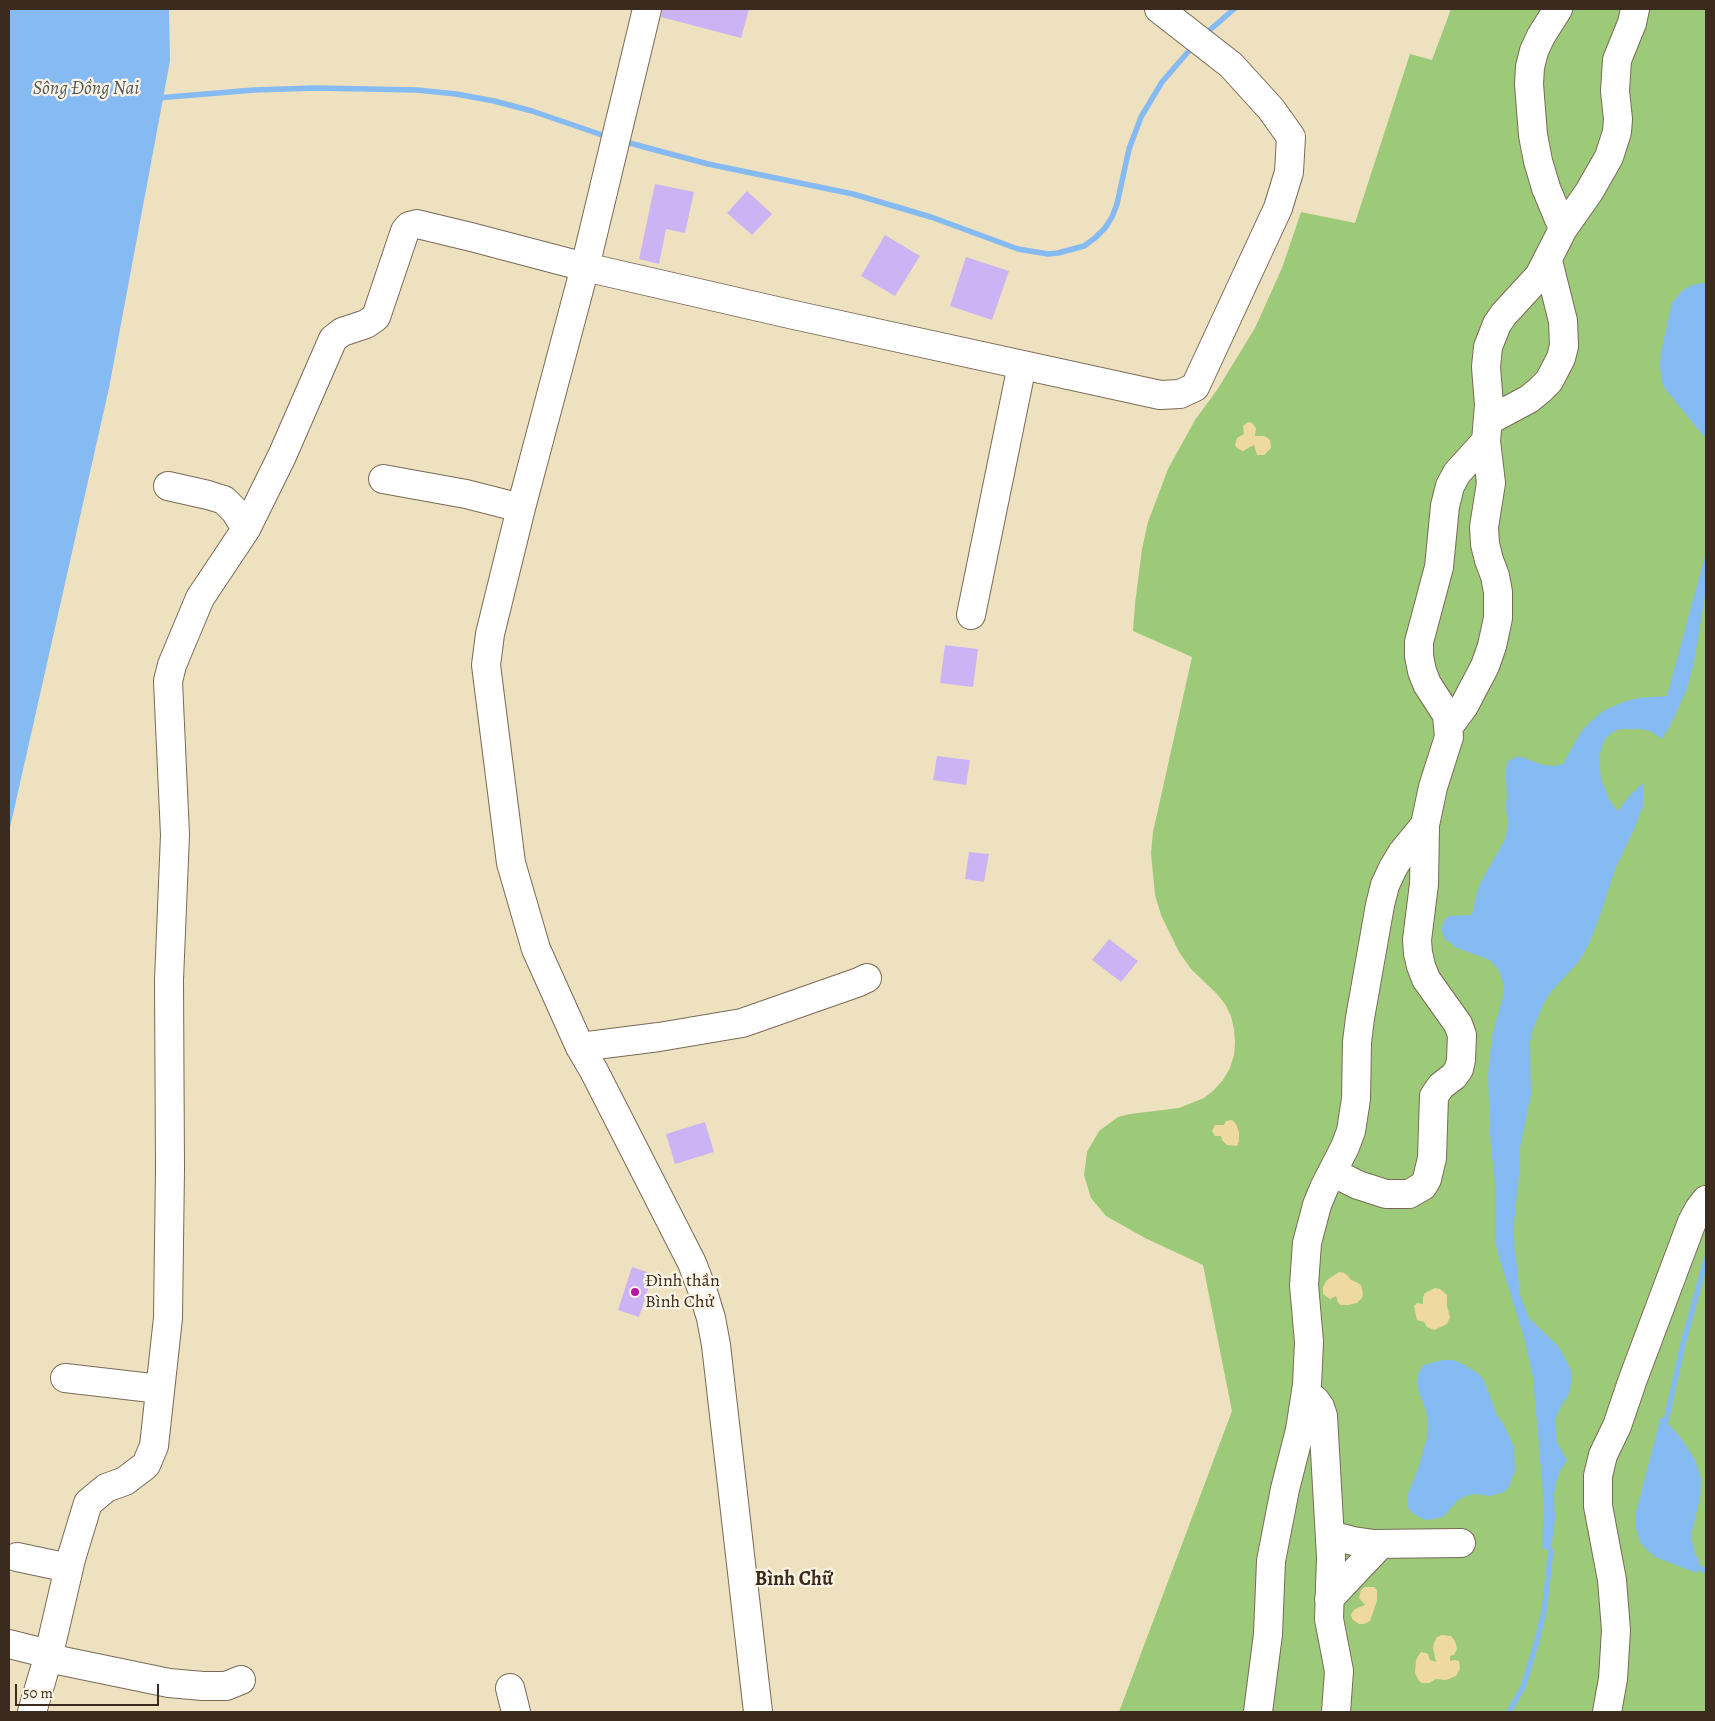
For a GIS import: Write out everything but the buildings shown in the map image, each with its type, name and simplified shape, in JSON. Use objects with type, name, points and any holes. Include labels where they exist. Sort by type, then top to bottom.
[{"type":"street","points":[[647,9],[585,267],[521,508],[490,634],[486,665],[511,863],[536,949],[580,1047],[692,1264],[704,1292],[711,1318],[716,1346],[758,1712]]},
{"type":"street","points":[[1558,9],[1541,36],[1534,52],[1530,67],[1529,96],[1538,161],[1546,188],[1563,229]]},
{"type":"street","points":[[1449,726],[1464,706],[1485,666],[1492,646],[1498,618],[1498,592],[1485,544],[1484,527],[1491,483],[1487,431],[1489,390],[1486,358],[1492,335],[1504,314],[1529,290],[1539,276],[1563,229],[1589,192],[1609,157],[1614,145],[1618,119],[1615,91],[1617,60],[1632,24],[1635,9]]},
{"type":"street","points":[[32,1712],[49,1656],[69,1568],[88,1503],[106,1488],[124,1481],[146,1465],[154,1446],[168,1318],[169,980],[175,835],[168,681],[172,665],[200,598],[246,529],[282,456],[333,339],[342,332],[366,324],[376,317],[405,231],[410,226],[417,224],[585,267],[1022,365],[1160,395],[1180,394],[1194,386],[1278,208],[1289,172],[1291,136],[1271,109],[1231,65],[1168,15]]},
{"type":"street","points":[[1332,1172],[1358,1185],[1386,1194],[1409,1194],[1423,1186],[1427,1179],[1432,1158],[1434,1096],[1441,1086],[1454,1076],[1459,1069],[1462,1036],[1458,1024],[1426,979],[1418,953],[1417,940],[1424,884],[1425,826],[1433,787],[1447,747],[1449,726],[1447,715],[1427,684],[1422,671],[1419,642],[1439,567],[1445,506],[1450,486],[1456,473],[1487,431],[1549,381],[1561,358],[1564,346],[1564,327],[1548,261]]},
{"type":"street","points":[[971,615],[1022,365]]},
{"type":"street","points":[[383,479],[466,494],[521,508]]},
{"type":"street","points":[[168,486],[208,494],[224,500],[235,511],[246,529]]},
{"type":"street","points":[[1258,1712],[1268,1634],[1271,1561],[1285,1489],[1300,1430],[1306,1393],[1309,1342],[1304,1285],[1306,1250],[1317,1205],[1346,1147],[1355,1116],[1357,1042],[1360,1018],[1385,885],[1392,868],[1402,853],[1425,826]]},
{"type":"street","points":[[580,1047],[659,1037],[742,1023],[867,978]]},
{"type":"street","points":[[1607,1712],[1614,1671],[1616,1622],[1612,1580],[1598,1506],[1598,1476],[1603,1455],[1617,1426],[1692,1222],[1699,1208],[1706,1200]]},
{"type":"street","points":[[65,1378],[160,1389]]},
{"type":"street","points":[[1306,1393],[1315,1400],[1322,1416],[1331,1557],[1329,1599],[1332,1639],[1339,1671],[1336,1712]]},
{"type":"street","points":[[1330,1535],[1353,1541],[1381,1544],[1461,1543]]},
{"type":"street","points":[[1329,1599],[1381,1544]]},
{"type":"street","points":[[17,1557],[69,1568]]},
{"type":"street","points":[[9,1644],[49,1656],[169,1683],[226,1686],[241,1680]]},
{"type":"green space","points":[[1451,9],[1706,9],[1706,1712],[1119,1712],[1232,1411],[1203,1265],[1145,1238],[1106,1216],[1091,1198],[1084,1175],[1087,1152],[1099,1131],[1118,1117],[1179,1108],[1204,1098],[1223,1080],[1230,1068],[1234,1055],[1234,1029],[1231,1016],[1217,994],[1191,969],[1179,952],[1161,915],[1155,895],[1151,853],[1153,832],[1192,657],[1133,631],[1142,549],[1148,522],[1168,469],[1195,420],[1217,390],[1255,328],[1282,268],[1301,212],[1355,223],[1410,54],[1432,60]]},
{"type":"sand","points":[[1248,422],[1252,423],[1256,428],[1255,436],[1265,436],[1270,440],[1271,448],[1264,455],[1257,455],[1254,445],[1243,451],[1235,445],[1237,438],[1244,434],[1243,426]]},
{"type":"sand","points":[[1232,1120],[1239,1132],[1237,1146],[1227,1145],[1221,1136],[1215,1136],[1212,1131],[1215,1125],[1224,1125],[1226,1121]]},
{"type":"sand","points":[[1339,1272],[1344,1273],[1351,1280],[1361,1285],[1363,1294],[1357,1303],[1341,1305],[1338,1303],[1336,1296],[1330,1299],[1323,1294],[1323,1287],[1327,1280]]},
{"type":"sand","points":[[1435,1288],[1440,1289],[1447,1295],[1450,1317],[1447,1324],[1434,1330],[1427,1327],[1424,1322],[1417,1320],[1414,1306],[1417,1303],[1423,1304],[1425,1293]]},
{"type":"sand","points":[[1365,1587],[1374,1587],[1377,1590],[1377,1601],[1370,1621],[1359,1624],[1352,1619],[1351,1614],[1355,1609],[1365,1605],[1359,1598],[1361,1590]]},
{"type":"sand","points":[[1442,1635],[1451,1636],[1455,1641],[1457,1649],[1454,1655],[1450,1656],[1450,1661],[1459,1661],[1460,1669],[1456,1676],[1446,1680],[1436,1679],[1429,1683],[1422,1683],[1415,1673],[1416,1660],[1422,1652],[1428,1654],[1430,1660],[1436,1662],[1433,1648],[1434,1643],[1437,1637]]},
{"type":"water","name":"Sông Đồng Nai","points":[[9,9],[169,9],[170,61],[109,388],[9,832]]},
{"type":"water","points":[[1706,283],[1706,439],[1666,390],[1662,382],[1660,367],[1661,352],[1672,303],[1682,291],[1692,285]]},
{"type":"water","points":[[1706,552],[1706,590],[1693,667],[1687,689],[1671,724],[1662,739],[1652,732],[1642,729],[1621,729],[1613,732],[1606,738],[1602,746],[1599,757],[1601,779],[1610,801],[1618,811],[1630,795],[1643,783],[1643,806],[1616,867],[1589,944],[1580,960],[1550,993],[1533,1029],[1530,1042],[1531,1094],[1520,1148],[1520,1168],[1513,1230],[1520,1295],[1529,1318],[1559,1347],[1570,1368],[1572,1377],[1569,1394],[1555,1420],[1557,1442],[1567,1460],[1560,1471],[1556,1483],[1554,1495],[1555,1519],[1551,1551],[1542,1548],[1544,1505],[1533,1377],[1524,1337],[1495,1239],[1495,1184],[1490,1135],[1488,1074],[1492,1036],[1504,993],[1503,983],[1499,970],[1490,960],[1457,948],[1445,939],[1441,929],[1445,919],[1450,916],[1472,915],[1477,892],[1482,880],[1504,841],[1508,822],[1505,771],[1508,761],[1519,756],[1543,765],[1554,766],[1563,764],[1581,732],[1603,711],[1638,698],[1667,696]]},
{"type":"water","points":[[1443,1360],[1453,1360],[1463,1364],[1479,1374],[1484,1381],[1497,1415],[1514,1447],[1515,1470],[1509,1487],[1504,1492],[1491,1496],[1474,1494],[1466,1496],[1458,1500],[1443,1517],[1429,1520],[1422,1519],[1411,1512],[1408,1507],[1407,1496],[1418,1469],[1427,1437],[1428,1423],[1426,1410],[1418,1390],[1418,1374],[1423,1365]]},
{"type":"water","points":[[1661,1416],[1681,1438],[1695,1460],[1701,1479],[1700,1497],[1691,1536],[1699,1561],[1697,1573],[1655,1557],[1641,1544],[1635,1526],[1635,1516]]},
{"type":"waterway","points":[[1204,35],[1234,9]]},
{"type":"waterway","points":[[622,141],[708,164],[853,194],[931,217],[1018,249],[1048,254],[1058,253],[1084,246],[1105,228],[1117,204],[1129,149],[1141,117],[1162,82],[1194,45]]},
{"type":"waterway","points":[[157,98],[254,90],[316,88],[417,90],[456,94],[494,101],[532,111],[608,137]]},
{"type":"waterway","points":[[1666,1421],[1683,1344],[1706,1260]]},
{"type":"waterway","points":[[1509,1712],[1523,1687],[1537,1641],[1544,1612],[1551,1551]]},
{"type":"waterway","points":[[1698,1567],[1706,1571]]},
{"type":"place","name":"Đình thần Bình Chử","points":[[635,1292]]},
{"type":"district","name":"Bình Chữ","points":[[794,1580]]}]
